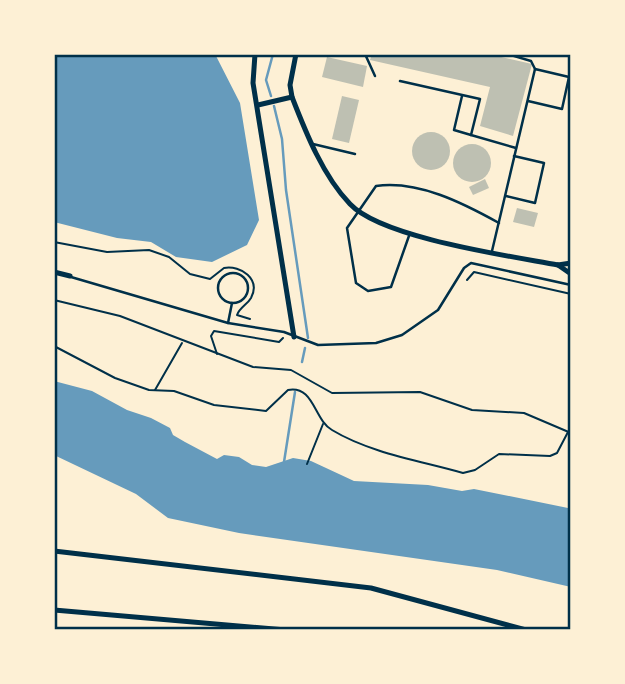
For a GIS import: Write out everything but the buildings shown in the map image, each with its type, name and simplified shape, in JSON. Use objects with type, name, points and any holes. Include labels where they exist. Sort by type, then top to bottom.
[{"type":"street","points":[[254,54],[253,83],[294,337]]},
{"type":"street","points":[[296,54],[291,80],[292,97],[336,186],[357,211],[378,222],[410,233],[558,265],[571,263]]},
{"type":"street","points":[[258,105],[292,97]]},
{"type":"street","points":[[558,265],[571,274]]},
{"type":"street","points":[[54,272],[70,276]]},
{"type":"street","points":[[54,551],[371,588],[526,630]]},
{"type":"street","points":[[54,610],[286,630]]},
{"type":"street","points":[[505,630],[510,624]]},
{"type":"lane","points":[[365,54],[375,76]]},
{"type":"lane","points":[[492,251],[535,68],[531,61],[507,54]]},
{"type":"lane","points":[[528,101],[562,109],[569,77],[535,68]]},
{"type":"lane","points":[[400,81],[480,99],[471,135]]},
{"type":"lane","points":[[463,95],[454,130],[516,148]]},
{"type":"lane","points":[[313,144],[355,154]]},
{"type":"lane","points":[[505,196],[535,203],[544,163],[514,156]]},
{"type":"lane","points":[[410,233],[391,287],[368,291],[356,283],[347,228],[376,186],[395,183],[464,204],[499,223]]},
{"type":"lane","points":[[70,276],[228,323],[284,332],[313,344],[376,343],[402,335],[438,310],[464,268],[471,263],[571,285]]},
{"type":"lane","points":[[234,273],[244,277],[248,286],[242,300],[232,303],[220,298],[217,288],[220,279],[234,273]]},
{"type":"lane","points":[[228,323],[232,303]]},
{"type":"path","points":[[54,242],[107,252],[149,250],[169,257],[199,278],[210,279],[224,268],[240,269],[250,276],[254,289],[251,298],[237,315],[260,322]]},
{"type":"path","points":[[467,279],[474,272],[571,294]]},
{"type":"path","points":[[54,300],[121,316],[253,368],[291,370],[332,393],[420,391],[472,410],[524,413],[569,433],[557,453],[550,456],[541,458],[499,454],[469,474],[341,435],[324,423],[306,393],[294,388],[283,394],[272,408],[259,412],[240,406],[214,405],[174,391],[155,390],[115,378],[54,346]]},
{"type":"path","points":[[217,355],[211,336],[214,331],[279,342],[283,338]]},
{"type":"path","points":[[155,390],[182,342]]},
{"type":"path","points":[[307,464],[324,423]]},
{"type":"water","points":[[54,54],[215,54],[240,103],[259,220],[247,245],[212,262],[176,257],[151,242],[117,238],[54,222]]},
{"type":"water","points":[[54,381],[92,391],[127,410],[151,418],[170,428],[173,435],[217,459],[224,455],[239,457],[252,465],[266,467],[293,458],[311,461],[354,481],[428,485],[462,491],[474,489],[568,508],[571,510],[571,587],[497,570],[239,533],[168,518],[136,494],[54,455]]},
{"type":"waterway","points":[[271,96],[266,80],[273,54]]},
{"type":"waterway","points":[[274,106],[282,139],[286,190],[308,338]]},
{"type":"waterway","points":[[302,362],[305,348]]},
{"type":"waterway","points":[[284,462],[295,392]]}]
